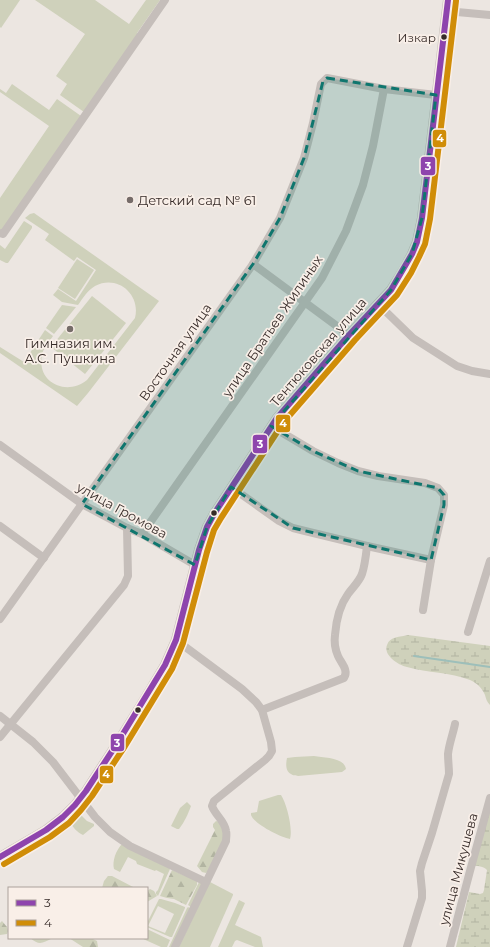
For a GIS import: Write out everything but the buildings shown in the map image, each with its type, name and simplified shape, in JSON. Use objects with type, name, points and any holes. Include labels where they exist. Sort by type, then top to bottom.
[{"type":"street","points":[[0,233],[3,234],[165,0]]},
{"type":"street","name":"Тентюковская улица","points":[[0,857],[55,824],[80,798],[122,735],[165,665],[176,640],[202,539],[214,514],[271,426],[349,335],[391,290],[412,254],[417,242],[422,218],[448,0]]},
{"type":"street","points":[[446,11],[490,15]]},
{"type":"street","name":"Восточная улица","points":[[0,619],[253,264],[280,218],[304,158],[321,84],[327,78],[384,88]]},
{"type":"street","points":[[384,88],[436,95]]},
{"type":"street","name":"улица Братьев Жилиных","points":[[142,534],[322,278],[346,231],[363,185],[373,146],[384,88]]},
{"type":"street","points":[[253,264],[349,335]]},
{"type":"street","points":[[378,304],[413,338],[458,366],[472,371],[490,374]]},
{"type":"street","points":[[271,426],[338,464],[378,476],[425,483],[438,488],[444,495],[444,505],[431,560],[423,610]]},
{"type":"street","name":"улица Громова","points":[[0,445],[82,504],[127,528],[142,534],[195,565]]},
{"type":"street","points":[[231,488],[279,521],[293,528],[431,560]]},
{"type":"street","points":[[0,526],[44,558]]},
{"type":"street","points":[[0,738],[124,585],[128,576],[127,528]]},
{"type":"street","points":[[262,710],[344,678],[346,675],[334,644],[335,633],[340,609],[344,600],[359,580],[362,572],[367,546]]},
{"type":"street","points":[[468,632],[490,561]]},
{"type":"street","points":[[175,947],[226,841],[227,831],[223,822],[213,809],[212,806],[214,801],[265,760],[272,750],[262,710],[256,702],[242,689],[176,640]]},
{"type":"street","points":[[0,716],[33,742],[53,762],[95,817],[110,832],[130,846],[206,882]]},
{"type":"street","points":[[407,947],[422,898],[420,871],[448,774],[449,747],[456,724]]},
{"type":"street","name":"улица Микушева","points":[[450,947],[490,798]]},
{"type":"highlighted area","points":[[327,78],[436,95],[422,218],[412,254],[391,290],[271,426],[313,451],[358,471],[438,488],[444,495],[444,505],[431,560],[293,528],[231,487],[207,527],[195,565],[82,504],[253,264],[280,218],[304,158],[323,81]]},
{"type":"green space","points":[[0,0],[20,0],[1,28],[0,27]]},
{"type":"green space","points":[[35,0],[95,0],[129,24],[146,0],[160,0],[84,112],[60,95],[67,84],[56,76],[85,34]]},
{"type":"green space","points":[[12,84],[49,110],[57,99],[81,116],[2,230],[0,229],[0,198],[49,126],[0,92],[0,89],[6,93]]},
{"type":"green space","points":[[34,213],[159,301],[77,406],[0,353],[0,347],[24,362],[45,330],[53,336],[45,347],[42,355],[41,365],[44,373],[54,384],[62,387],[79,385],[87,380],[135,318],[136,309],[131,294],[126,288],[111,283],[103,283],[92,288],[87,292],[78,305],[62,302],[53,295],[58,289],[76,301],[96,270],[77,257],[74,261],[45,240],[49,234],[25,218]]},
{"type":"green space","points":[[24,221],[32,226],[32,228],[8,263],[0,260],[0,245],[5,249]]},
{"type":"green space","points":[[77,259],[94,270],[75,299],[58,288]]},
{"type":"green space","points":[[92,296],[126,323],[85,374],[51,347]]},
{"type":"green space","points":[[62,305],[76,307],[54,334],[46,328]]},
{"type":"green space","points":[[408,635],[490,646],[490,705],[487,702],[481,688],[470,680],[455,675],[407,667],[392,659],[386,649],[388,642],[396,637]]},
{"type":"green space","points":[[314,756],[338,760],[342,762],[346,769],[342,772],[298,776],[289,773],[286,764],[287,758]]},
{"type":"green space","points":[[281,795],[287,810],[291,829],[290,839],[268,830],[253,819],[251,815],[251,813],[257,812],[259,801]]},
{"type":"green space","points":[[187,802],[191,806],[179,829],[171,826],[180,808]]},
{"type":"green space","points":[[490,810],[490,947],[456,947],[469,892],[480,894],[483,893],[484,890],[487,870],[482,867],[472,865]]},
{"type":"green space","points":[[78,813],[87,821],[94,824],[94,826],[83,835],[75,829],[70,821],[72,817]]},
{"type":"green space","points":[[216,821],[219,822],[224,832],[223,841],[209,871],[206,873],[202,872],[197,866],[215,830],[213,824]]},
{"type":"green space","points":[[121,845],[124,845],[170,869],[158,896],[156,892],[164,874],[137,864],[136,861],[128,857],[120,872],[114,869],[115,856]]},
{"type":"green space","points":[[140,857],[151,860],[154,865],[153,867],[139,863]]},
{"type":"green space","points":[[172,870],[197,881],[197,885],[186,905],[174,899],[160,896]]},
{"type":"green space","points":[[108,876],[112,876],[133,887],[102,887],[104,881]]},
{"type":"green space","points":[[199,882],[203,882],[191,907],[188,905]]},
{"type":"green space","points":[[210,882],[233,895],[210,947],[179,947]]},
{"type":"green space","points":[[150,889],[154,891],[157,896],[148,901],[148,890]]},
{"type":"green space","points":[[159,899],[185,907],[172,937],[148,927],[148,926],[148,921]],"holes":[[[158,906],[174,914],[165,933],[148,926]]]},
{"type":"green space","points":[[239,900],[245,903],[235,925],[261,937],[263,947],[255,947],[237,940],[232,947],[218,947]]},
{"type":"green space","points":[[188,907],[191,909],[173,947],[169,947],[187,908]]},
{"type":"green space","points":[[2,921],[7,927],[8,931],[7,934],[0,935],[0,923]]},
{"type":"green space","points":[[148,929],[170,940],[167,947],[161,947],[143,939],[148,939]]},
{"type":"green space","points":[[32,939],[51,939],[41,943]]},
{"type":"green space","points":[[71,939],[93,939],[97,941],[98,947],[83,947]]},
{"type":"waterway","points":[[414,656],[490,667]]},
{"type":"transit line","name":"3","points":[[0,857],[46,830],[63,817],[86,791],[165,665],[176,640],[199,550],[207,527],[214,514],[277,418],[349,335],[391,290],[412,254],[417,242],[422,218],[448,0]]},
{"type":"transit line","name":"4","points":[[4,864],[50,837],[69,823],[92,796],[125,746],[172,669],[183,643],[214,530],[221,518],[283,423],[355,340],[397,295],[411,273],[425,244],[430,219],[456,1]]},
{"type":"place","name":"Изкар","points":[[444,37]]},
{"type":"place","name":"Детский сад № 61","points":[[130,200]]},
{"type":"place","name":"Гимназия им. А.С. Пушкина","points":[[70,329]]}]
